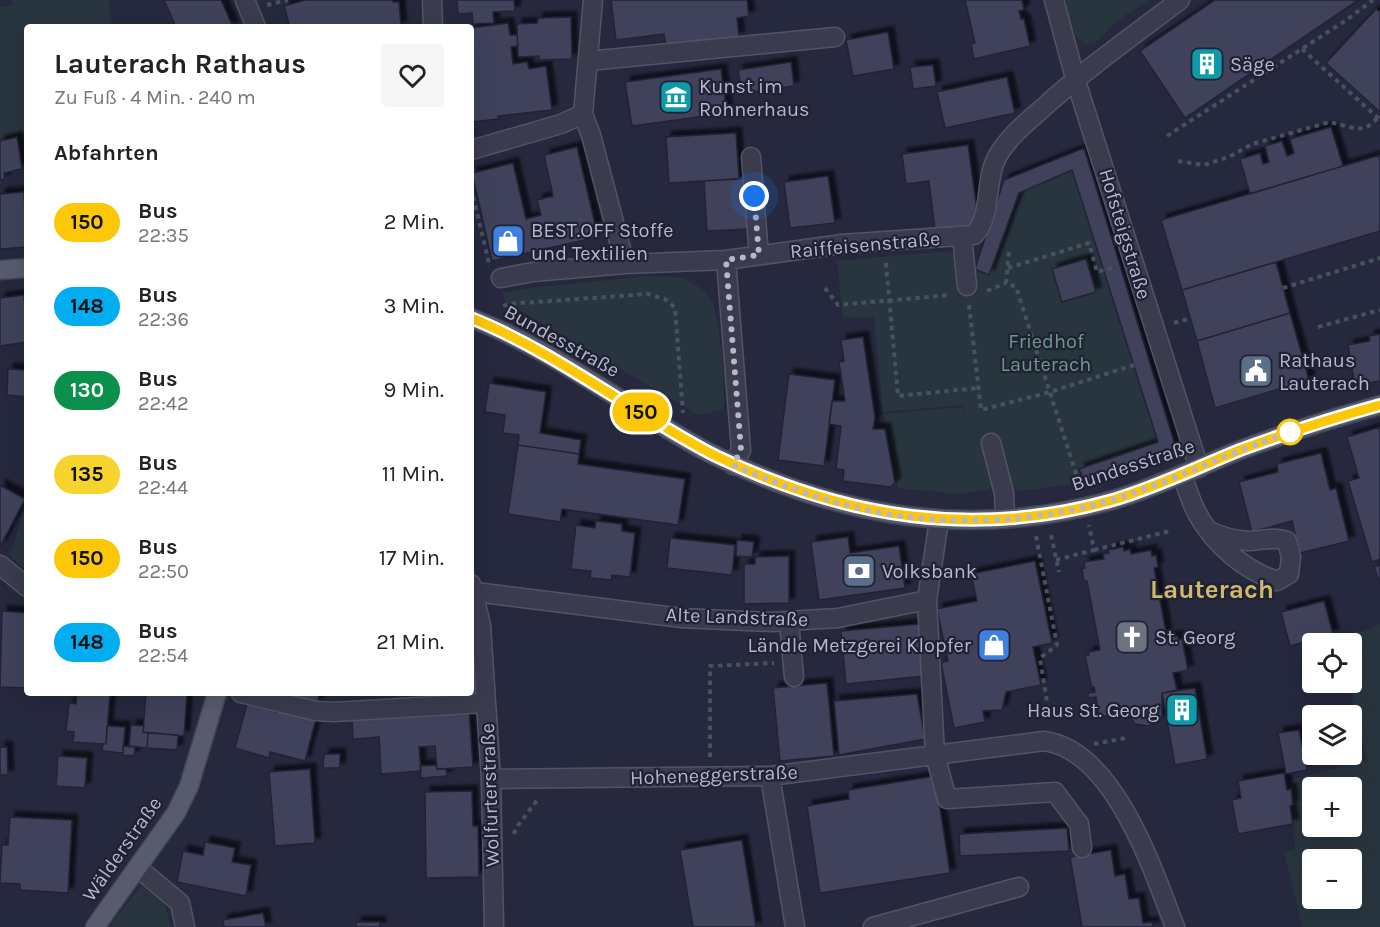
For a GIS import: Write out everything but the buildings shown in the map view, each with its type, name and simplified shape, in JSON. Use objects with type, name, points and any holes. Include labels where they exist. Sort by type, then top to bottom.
[{"type":"main road","points":[[0,270],[24,268]]},
{"type":"main road","name":"Bundesstraße","points":[[474,319],[508,334],[558,361],[698,448],[733,465],[768,480],[827,500],[876,512],[939,520],[1005,518],[1085,507],[1123,496],[1286,434],[1380,405]]},
{"type":"main road","name":"Wälderstraße","points":[[95,927],[176,813],[189,786],[216,696]]},
{"type":"street","points":[[245,0],[255,24]]},
{"type":"street","points":[[432,0],[433,24]]},
{"type":"street","points":[[593,0],[583,114],[591,135],[625,264]]},
{"type":"street","name":"Hofsteigstraße","points":[[1054,0],[1191,471],[1198,514],[1209,531]]},
{"type":"street","points":[[967,290],[962,236],[974,234],[982,227],[996,158],[1016,131],[1075,78],[1180,0]]},
{"type":"street","points":[[588,61],[835,37]]},
{"type":"street","points":[[474,149],[561,124],[583,114]]},
{"type":"street","points":[[751,158],[759,255]]},
{"type":"street","name":"Raiffeisenstraße","points":[[501,278],[533,272],[625,264],[726,260],[842,244],[962,236]]},
{"type":"street","points":[[726,260],[741,450],[733,465]]},
{"type":"street","points":[[991,443],[1004,493],[1005,518]]},
{"type":"street","points":[[939,520],[927,600],[935,755],[946,799],[1055,792],[1079,824],[1082,848]]},
{"type":"street","points":[[0,565],[24,585]]},
{"type":"street","name":"Alte Landstraße","points":[[474,588],[682,618],[772,622],[838,618],[927,600]]},
{"type":"street","name":"Wolfurterstraße","points":[[474,593],[481,625],[491,779],[494,927]]},
{"type":"street","points":[[789,621],[793,670]]},
{"type":"street","points":[[253,696],[315,711],[334,712],[485,703]]},
{"type":"street","name":"Hoheneggerstraße","points":[[491,779],[770,776],[1044,741],[1054,742]]},
{"type":"street","points":[[1054,742],[1089,763],[1116,798],[1152,865],[1176,927]]},
{"type":"street","points":[[770,776],[795,927]]},
{"type":"street","points":[[138,868],[180,903],[185,927]]},
{"type":"street","points":[[873,927],[1019,887]]},
{"type":"path","points":[[1167,136],[1345,21],[1373,0]]},
{"type":"path","points":[[1178,161],[1204,165],[1229,157],[1252,144],[1330,122],[1357,129],[1367,127],[1379,119],[1302,49]]},
{"type":"path","points":[[474,200],[489,263]]},
{"type":"path","points":[[1008,268],[1089,243],[1097,272],[1121,265]]},
{"type":"path","points":[[1006,283],[1009,252]]},
{"type":"path","points":[[1283,288],[1380,258]]},
{"type":"path","points":[[886,263],[898,396],[978,388]]},
{"type":"path","points":[[825,288],[838,305],[967,290],[988,291],[1006,283],[1016,287],[1079,483]]},
{"type":"path","points":[[648,288],[648,294]]},
{"type":"path","points":[[967,290],[981,410],[1050,392],[1134,365]]},
{"type":"path","points":[[503,306],[648,294],[665,299],[675,308],[683,412]]},
{"type":"path","points":[[1318,327],[1380,310]]},
{"type":"path","points":[[1088,522],[1094,550]]},
{"type":"path","points":[[1056,560],[1170,531]]},
{"type":"path","points":[[1050,533],[1059,572]]},
{"type":"path","points":[[1036,535],[1058,645],[1040,658],[1054,742]]},
{"type":"path","points":[[709,777],[710,666],[793,670]]},
{"type":"path","points":[[1088,745],[1126,738]]},
{"type":"path","points":[[514,837],[516,828],[537,799],[549,799]]},
{"type":"green space","points":[[12,0],[108,0],[112,24],[24,24],[24,134],[0,138],[0,7],[13,5]]},
{"type":"green space","points":[[1065,0],[1149,0],[1117,21],[1093,45],[1080,41],[1076,35]]},
{"type":"green space","name":"Friedhof Lauterach","points":[[1084,148],[1175,445],[1169,455],[1085,483],[1018,491],[1009,481],[998,438],[973,445],[983,443],[993,480],[989,489],[960,494],[898,488],[884,414],[962,407],[966,420],[963,405],[883,412],[874,317],[843,317],[837,261],[948,251],[954,254],[960,287],[973,286],[975,269],[1004,180]]},
{"type":"green space","points":[[647,276],[682,277],[702,289],[713,303],[723,366],[724,409],[699,415],[506,304],[503,293],[521,289]]},
{"type":"green space","points":[[24,511],[24,568],[10,556]]},
{"type":"green space","points":[[1380,624],[1380,927],[1302,927],[1284,852],[1295,850],[1291,780],[1302,777],[1302,837],[1362,837],[1362,777],[1302,777],[1348,765],[1362,765],[1362,761],[1367,760],[1362,740],[1362,705],[1353,705],[1350,693],[1362,693],[1362,633],[1358,633]]},
{"type":"green space","points":[[141,886],[164,902],[171,927],[109,927]]},
{"type":"bus line","name":"150","points":[[474,319],[508,334],[558,361],[698,448],[733,465],[768,480],[827,500],[876,512],[939,520],[1005,518],[1085,507],[1161,484],[1286,434],[1380,405]]},
{"type":"place","name":"Säge","points":[[1207,64]]},
{"type":"place","name":"Kunst im Rohnerhaus","points":[[676,97]]},
{"type":"place","name":"BEST.OFF Stoffe und Textilien","points":[[508,241]]},
{"type":"place","name":"Rathaus Lauterach","points":[[1256,371]]},
{"type":"place","name":"Volksbank","points":[[859,571]]},
{"type":"place","name":"St. Georg","points":[[1132,637]]},
{"type":"place","name":"Ländle Metzgerei Klopfer","points":[[994,645]]},
{"type":"place","name":"Haus St. Georg","points":[[1182,710]]},
{"type":"district","name":"Lauterach","points":[[1212,589]]},
{"type":"route","points":[[754,196],[759,255],[726,260],[741,450],[733,465],[768,480],[827,500],[876,512],[939,520],[1005,518],[1085,507],[1114,499],[1161,484],[1290,432]]}]
